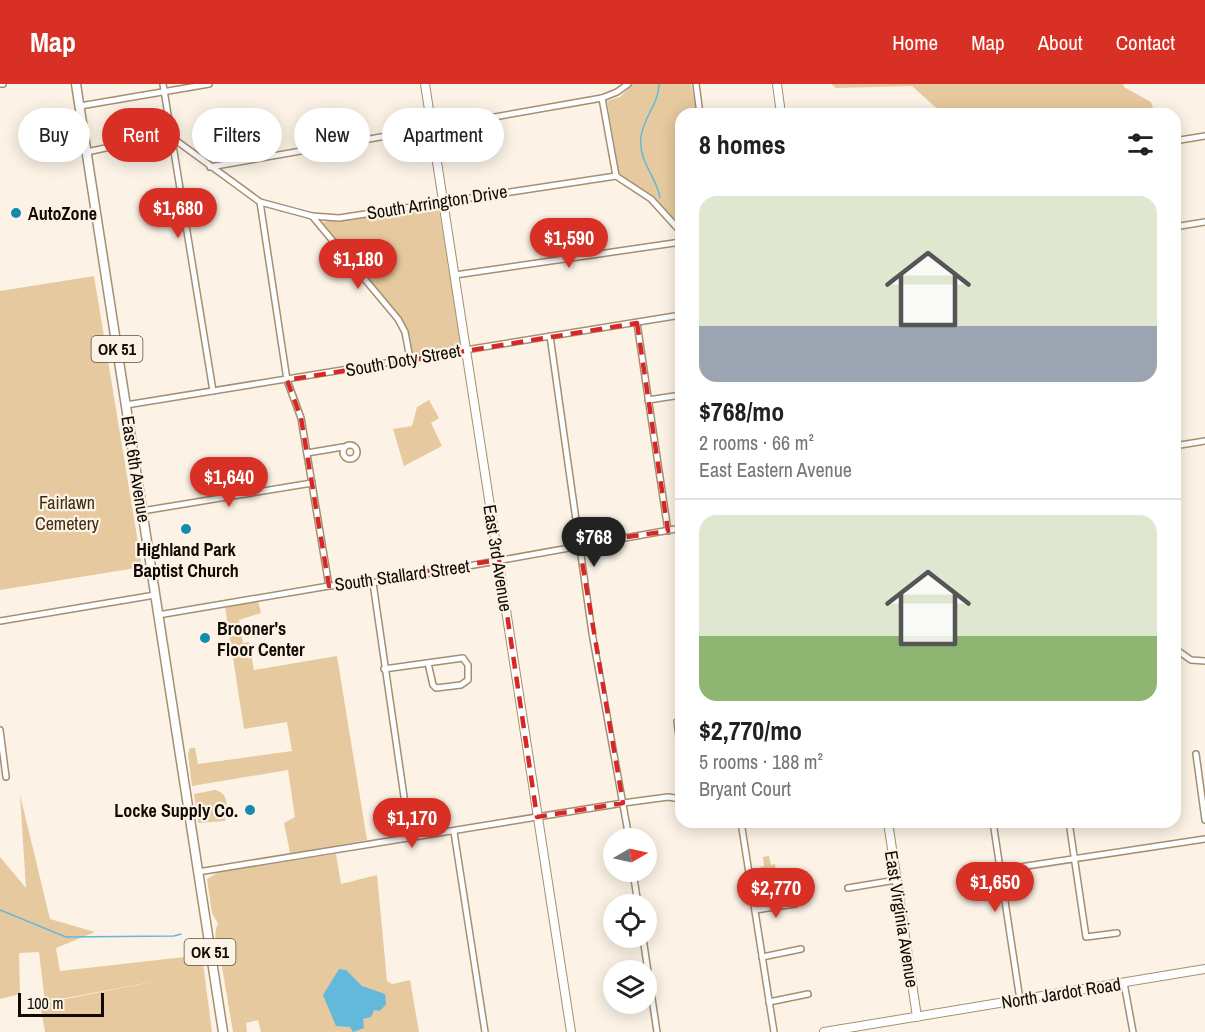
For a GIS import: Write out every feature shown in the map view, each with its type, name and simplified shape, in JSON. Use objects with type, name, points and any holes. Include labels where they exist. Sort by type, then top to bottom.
[{"type":"main road","name":"East 6th Avenue","points":[[76,84],[80,106]]},
{"type":"main road","name":"East 6th Avenue","points":[[89,162],[223,1032]]},
{"type":"street","points":[[163,84],[167,108]]},
{"type":"street","points":[[80,106],[209,84]]},
{"type":"street","name":"East 3rd Avenue","points":[[425,84],[429,108]]},
{"type":"street","points":[[504,116],[603,98],[628,84]]},
{"type":"street","points":[[696,84],[699,108]]},
{"type":"street","points":[[777,84],[780,108]]},
{"type":"street","points":[[603,98],[616,176],[651,199],[675,225]]},
{"type":"street","points":[[1181,140],[1205,136]]},
{"type":"street","points":[[210,167],[382,138]]},
{"type":"street","name":"South Arrington Drive","points":[[180,144],[260,202],[285,211],[339,218],[443,200],[616,176]]},
{"type":"street","points":[[177,162],[213,392]]},
{"type":"street","name":"East 3rd Avenue","points":[[437,162],[571,1032]]},
{"type":"street","points":[[260,202],[287,380],[301,418],[329,586]]},
{"type":"street","points":[[312,216],[398,319],[405,332],[410,359]]},
{"type":"street","points":[[1181,226],[1205,222]]},
{"type":"street","points":[[455,275],[675,243]]},
{"type":"street","name":"South Doty Street","points":[[126,405],[675,316]]},
{"type":"street","points":[[637,323],[668,531]]},
{"type":"street","points":[[550,336],[592,633],[627,828]]},
{"type":"street","points":[[648,400],[675,395]]},
{"type":"street","points":[[1181,445],[1205,441]]},
{"type":"street","points":[[307,453],[343,447]]},
{"type":"street","points":[[142,511],[312,483]]},
{"type":"street","name":"South Stallard Street","points":[[158,615],[329,586],[373,583],[499,561],[579,544],[675,529]]},
{"type":"street","points":[[373,583],[410,838]]},
{"type":"street","points":[[0,621],[155,595]]},
{"type":"street","points":[[1181,653],[1191,660],[1205,661]]},
{"type":"street","points":[[384,669],[428,663],[466,659],[468,680],[462,685],[436,688],[428,663]]},
{"type":"street","points":[[0,729],[6,777]]},
{"type":"street","points":[[1196,754],[1205,820]]},
{"type":"street","points":[[198,872],[623,803],[675,798]]},
{"type":"street","points":[[742,828],[774,1032]]},
{"type":"street","name":"East Virginia Avenue","points":[[889,828],[916,1017]]},
{"type":"street","points":[[994,828],[1020,1000]]},
{"type":"street","points":[[1070,828],[1086,937],[1117,933]]},
{"type":"street","points":[[454,832],[485,1032]]},
{"type":"street","points":[[1000,870],[1205,839]]},
{"type":"street","points":[[848,888],[897,880]]},
{"type":"street","points":[[755,910],[795,904]]},
{"type":"street","points":[[644,948],[657,1032]]},
{"type":"street","points":[[762,957],[801,949]]},
{"type":"street","name":"North Jardot Road","points":[[824,1032],[1205,969]]},
{"type":"street","points":[[1124,983],[1134,1032]]},
{"type":"street","points":[[769,1002],[808,994]]},
{"type":"highlighted area","points":[[637,323],[668,531],[579,544],[623,803],[537,817],[499,560],[329,586],[301,418],[287,380]]},
{"type":"green space","points":[[633,84],[691,84],[696,108],[675,108],[675,222],[651,196],[619,175],[607,101],[620,97]]},
{"type":"green space","points":[[831,84],[1123,84],[1124,87],[1151,102],[1153,108],[936,108],[912,86],[836,88]]},
{"type":"green space","points":[[437,205],[462,347],[417,355],[411,351],[408,332],[400,317],[322,222]]},
{"type":"green space","name":"Fairlawn Cemetery","points":[[94,276],[142,567],[0,590],[0,291]]},
{"type":"green space","points":[[429,400],[439,418],[431,423],[442,446],[404,466],[393,429],[412,426],[417,407]]},
{"type":"green space","points":[[258,601],[261,613],[239,620],[243,643],[249,642],[254,670],[337,656],[367,840],[290,853],[284,823],[295,817],[288,770],[192,786],[188,754],[190,748],[195,748],[198,764],[292,751],[287,722],[244,729],[225,607]]},
{"type":"green space","points":[[215,790],[223,794],[225,798],[227,807],[225,821],[198,823],[194,794]]},
{"type":"green space","points":[[20,795],[50,919],[95,932],[56,948],[60,971],[202,955],[212,1032],[45,1032],[40,1004],[167,979],[45,1002],[39,952],[19,953],[20,994],[0,999],[0,857],[26,888]]},
{"type":"green space","points":[[336,854],[341,884],[377,875],[387,981],[392,984],[410,980],[419,1032],[261,1032],[258,1020],[246,1023],[247,1032],[233,1032],[221,961],[222,955],[216,940],[218,924],[212,913],[207,879],[217,873]]},
{"type":"green space","points":[[769,856],[771,865],[775,864],[777,881],[763,883],[760,867],[764,866],[763,857]]},
{"type":"water","points":[[339,969],[346,970],[362,986],[385,994],[386,1005],[379,1011],[374,1010],[371,1017],[363,1019],[364,1028],[353,1032],[350,1027],[336,1026],[323,995]]},
{"type":"waterway","points":[[659,84],[656,98],[642,130],[641,146],[642,154],[660,198]]},
{"type":"waterway","points":[[0,910],[66,937],[174,936],[181,934]]},
{"type":"place","name":"AutoZone","points":[[16,213]]},
{"type":"place","name":"Highland Park Baptist Church","points":[[186,529]]},
{"type":"place","name":"Brooner's Floor Center","points":[[205,638]]},
{"type":"place","name":"Locke Supply Co.","points":[[250,810]]}]
